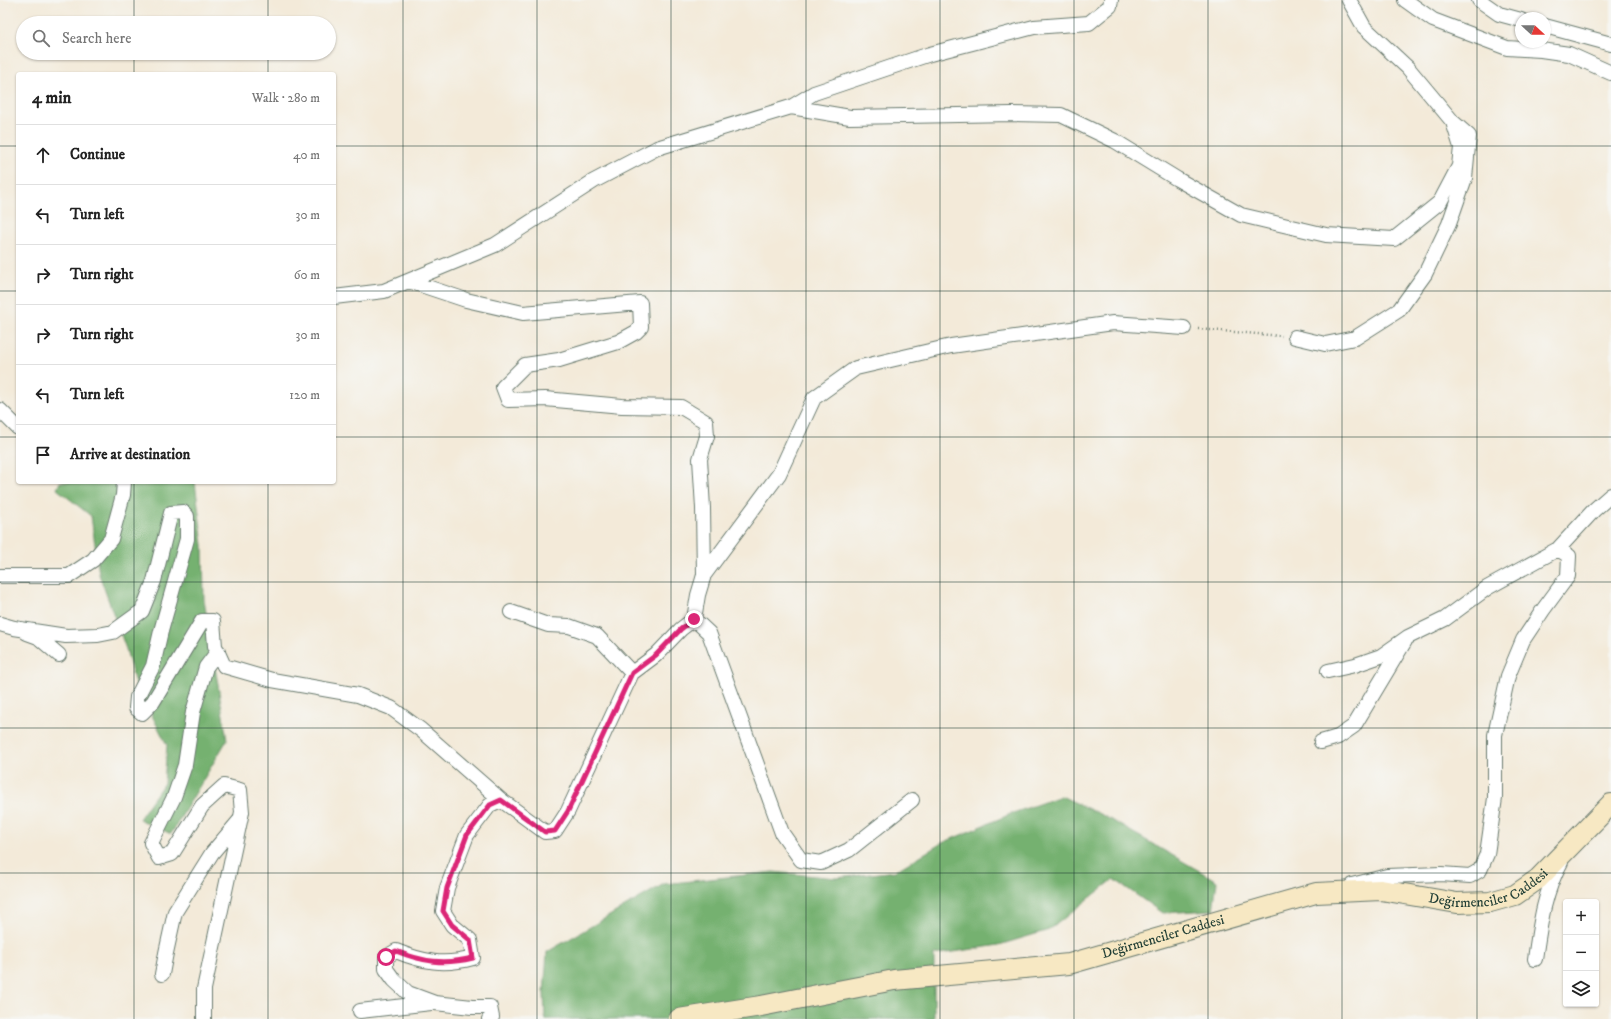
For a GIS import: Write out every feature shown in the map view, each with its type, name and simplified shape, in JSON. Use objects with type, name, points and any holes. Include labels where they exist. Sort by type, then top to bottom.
[{"type":"main road","name":"Değirmenciler Caddesi","points":[[679,1019],[761,1006],[894,980],[1070,964],[1316,893],[1381,890],[1458,903],[1490,902],[1515,895],[1538,878],[1611,804]]},
{"type":"street","points":[[336,297],[384,291],[495,245],[594,181],[657,148],[791,107],[814,93],[930,54],[1034,27],[1089,23],[1110,6],[1111,0]]},
{"type":"street","points":[[1295,337],[1325,344],[1355,338],[1399,310],[1425,274],[1449,224],[1465,178],[1469,136],[1453,122],[1408,68],[1364,27],[1349,0]]},
{"type":"street","points":[[1405,0],[1433,20],[1507,48],[1541,50],[1569,54],[1611,73]]},
{"type":"street","points":[[1479,0],[1499,14],[1515,18]]},
{"type":"street","points":[[1551,28],[1611,44]]},
{"type":"street","points":[[791,107],[850,116],[1012,114],[1061,115],[1115,141],[1176,179],[1242,215],[1326,236],[1394,239],[1440,202],[1459,166],[1461,147],[1453,122]]},
{"type":"street","points":[[14,628],[66,636],[98,635],[113,632],[142,611],[154,581],[171,513],[183,512],[187,516],[187,539],[153,666],[137,697],[136,708],[142,713],[153,702],[202,621],[213,621],[215,646],[224,666],[272,680],[358,695],[391,708],[421,730],[501,800],[545,832],[555,831],[568,811],[632,673],[656,655],[681,629],[694,619],[698,595],[704,575],[703,508],[700,459],[707,436],[706,422],[681,406],[622,406],[545,399],[508,400],[503,387],[525,365],[559,360],[618,342],[636,332],[641,327],[640,303],[523,314],[466,300],[409,281]]},
{"type":"street","points":[[704,575],[779,474],[814,398],[856,368],[951,346],[1113,323],[1184,328]]},
{"type":"street","points":[[0,410],[16,426]]},
{"type":"street","points":[[0,576],[70,576],[93,560],[111,539],[123,495],[124,484]]},
{"type":"street","points":[[1328,671],[1355,665],[1381,656],[1408,637],[1445,619],[1487,588],[1558,549],[1594,510],[1611,495]]},
{"type":"street","points":[[1316,893],[1387,876],[1441,874],[1470,876],[1480,870],[1487,854],[1495,798],[1495,735],[1508,676],[1523,640],[1568,576],[1569,556],[1558,549]]},
{"type":"street","points":[[511,612],[548,625],[569,626],[597,636],[632,673]]},
{"type":"street","points":[[694,619],[709,633],[782,833],[801,860],[821,863],[849,850],[912,800]]},
{"type":"street","points":[[0,624],[38,637],[59,655]]},
{"type":"street","points":[[1322,742],[1338,737],[1354,726],[1408,637]]},
{"type":"street","points":[[202,1016],[204,989],[241,818],[242,812],[240,790],[224,786],[202,806],[172,854],[159,858],[151,843],[174,797],[185,765],[194,712],[206,667],[218,652]]},
{"type":"street","points":[[435,1003],[408,993],[394,980],[386,970],[386,957],[396,951],[428,962],[460,961],[473,958],[470,940],[452,925],[443,911],[447,888],[467,835],[490,805],[501,800]]},
{"type":"street","points":[[162,974],[175,912],[212,854],[241,818]]},
{"type":"street","points":[[1535,959],[1542,914],[1552,878],[1571,844]]},
{"type":"street","points":[[360,1011],[435,1003],[472,1007],[490,1007],[492,1017],[489,1019]]},
{"type":"path","points":[[1184,328],[1295,337]]},
{"type":"green space","points":[[59,484],[195,484],[203,545],[204,600],[227,740],[171,834],[139,819],[164,783],[167,745],[134,680],[126,649],[99,574],[91,516],[57,489]]},
{"type":"green space","points":[[1061,796],[1104,816],[1217,881],[1213,910],[1162,913],[1114,879],[1049,930],[999,945],[934,955],[934,1019],[545,1019],[544,993],[547,952],[664,884],[773,872],[837,878],[895,871],[942,843],[1013,813]]},
{"type":"route","points":[[386,957],[396,951],[428,962],[460,961],[473,958],[470,940],[452,925],[443,911],[447,888],[467,835],[490,805],[501,800],[545,832],[555,831],[568,811],[632,673],[656,655],[681,629],[694,619]]}]
